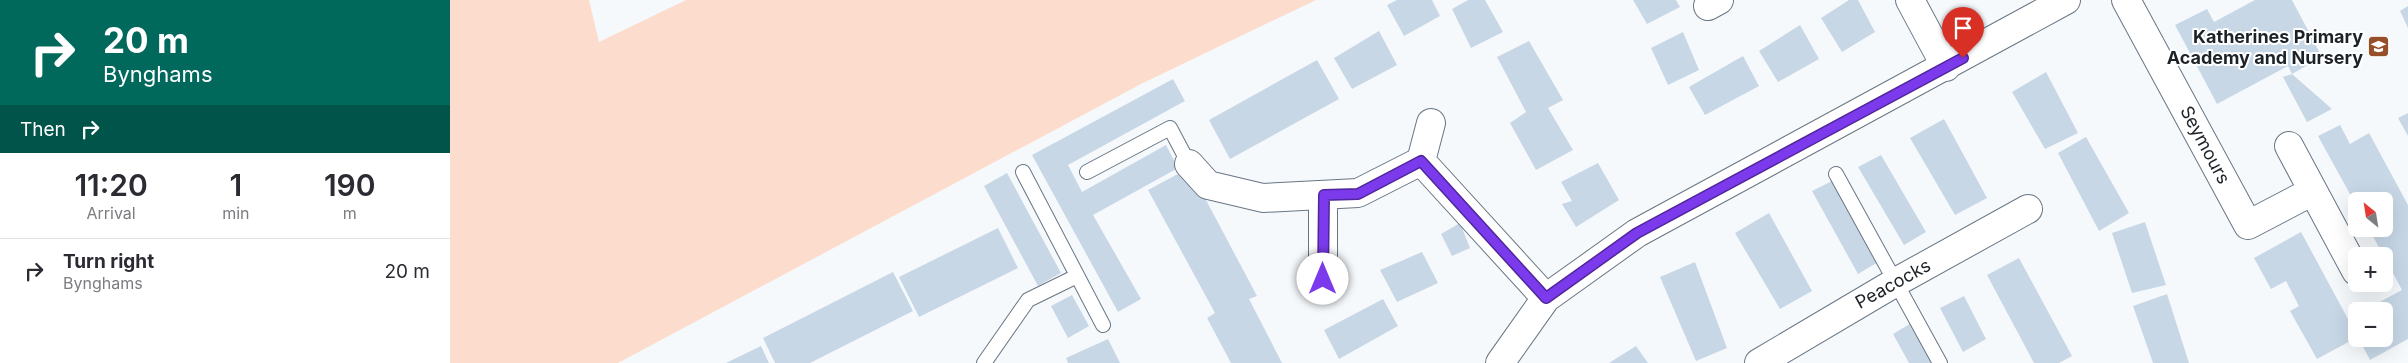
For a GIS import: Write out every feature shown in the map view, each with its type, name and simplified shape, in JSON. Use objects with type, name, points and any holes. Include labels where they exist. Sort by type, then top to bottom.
[{"type":"street","points":[[1910,0],[1946,67]]},
{"type":"street","points":[[1500,363],[1546,298],[1637,233],[1946,67],[2066,0]]},
{"type":"street","name":"Seymours","points":[[2126,0],[2248,226],[2313,191]]},
{"type":"street","points":[[1189,164],[1208,185],[1263,198],[1358,194],[1421,161],[1431,123]]},
{"type":"street","points":[[2289,146],[2348,256]]},
{"type":"street","points":[[1421,161],[1546,298]]},
{"type":"street","points":[[1323,279],[1324,195]]},
{"type":"street","name":"Peacocks","points":[[1760,363],[1896,282],[2028,209]]},
{"type":"lane","points":[[1087,172],[1170,128],[1189,164]]},
{"type":"lane","points":[[1023,172],[1103,325]]},
{"type":"lane","points":[[1836,174],[1940,363]]},
{"type":"lane","points":[[984,363],[1028,300],[1077,276]]},
{"type":"shaded area","points":[[450,0],[589,0],[599,42],[686,0],[1316,0],[1141,84],[618,363],[450,363]]},
{"type":"building","points":[[1397,0],[1432,0],[1440,16],[1404,36],[1387,5]]},
{"type":"building","points":[[1468,0],[1485,0],[1503,32],[1471,48],[1452,9]]},
{"type":"building","points":[[1633,0],[1676,0],[1680,7],[1647,24]]},
{"type":"building","points":[[1849,0],[1858,0],[1875,32],[1842,52],[1821,18]]},
{"type":"building","points":[[2255,0],[2292,0],[2322,57],[2292,74],[2288,66],[2217,104],[2175,25],[2207,9],[2214,22]]},
{"type":"building","points":[[2408,6],[2408,28],[2400,11]]},
{"type":"building","points":[[1800,25],[1819,59],[1778,82],[1759,51]]},
{"type":"building","points":[[1379,31],[1397,65],[1352,89],[1334,58]]},
{"type":"building","points":[[1683,32],[1699,70],[1668,85],[1651,48]]},
{"type":"building","points":[[1529,41],[1563,100],[1548,108],[1573,150],[1536,170],[1510,123],[1526,112],[1497,57]]},
{"type":"building","points":[[1743,56],[1759,86],[1705,115],[1689,87]]},
{"type":"building","points":[[1317,60],[1339,99],[1230,159],[1209,120]]},
{"type":"building","points":[[2046,72],[2078,133],[2045,149],[2012,92]]},
{"type":"building","points":[[2292,74],[2332,109],[2307,122],[2283,77]]},
{"type":"building","points":[[1173,79],[1185,101],[1068,165],[1082,192],[1166,145],[1178,168],[1093,215],[1141,299],[1118,312],[1032,155]]},
{"type":"building","points":[[2408,113],[2408,136],[2398,118]]},
{"type":"building","points":[[1944,119],[1987,198],[1955,215],[1910,138]]},
{"type":"building","points":[[2340,125],[2350,144],[2369,133],[2408,205],[2408,339],[2370,360],[2363,347],[2393,347],[2393,302],[2380,302],[2402,290],[2393,273],[2393,247],[2379,247],[2374,238],[2393,237],[2393,192],[2349,192],[2318,136]]},
{"type":"building","points":[[2086,137],[2129,213],[2099,231],[2058,153]]},
{"type":"building","points":[[1881,155],[1926,232],[1904,245],[1858,167]]},
{"type":"building","points":[[1598,163],[1619,200],[1576,227],[1562,204],[1572,201],[1561,182]]},
{"type":"building","points":[[1189,168],[1257,296],[1249,299],[1282,363],[1231,363],[1207,318],[1215,313],[1148,190]]},
{"type":"building","points":[[1007,173],[1061,273],[1038,286],[984,186]]},
{"type":"building","points":[[1834,180],[1880,261],[1858,274],[1812,191]]},
{"type":"building","points":[[1769,213],[1812,291],[1780,309],[1735,233]]},
{"type":"building","points":[[2145,222],[2166,285],[2132,293],[2112,233]]},
{"type":"building","points":[[1460,223],[1470,248],[1452,256],[1441,234]]},
{"type":"building","points":[[998,228],[1018,268],[919,317],[899,277]]},
{"type":"building","points":[[2301,232],[2348,319],[2348,342],[2317,359],[2290,311],[2299,306],[2286,281],[2271,289],[2254,258]]},
{"type":"building","points":[[1422,252],[1438,283],[1397,302],[1380,270]]},
{"type":"building","points":[[2019,258],[2072,356],[2059,363],[2034,363],[1987,275]]},
{"type":"building","points":[[1695,262],[1727,348],[1696,361],[1660,277]]},
{"type":"building","points":[[893,272],[913,311],[810,363],[775,363],[763,338]]},
{"type":"building","points":[[2167,294],[2189,363],[2153,363],[2133,306]]},
{"type":"building","points":[[1072,295],[1089,326],[1068,338],[1051,306]]},
{"type":"building","points":[[1964,296],[1986,339],[1963,352],[1940,308]]},
{"type":"building","points":[[1383,299],[1398,326],[1339,359],[1324,330]]},
{"type":"building","points":[[1913,322],[1936,363],[1909,363],[1893,334]]},
{"type":"building","points":[[1108,339],[1120,363],[1068,363],[1066,358]]},
{"type":"building","points":[[761,346],[769,363],[726,363]]},
{"type":"building","points":[[1636,346],[1648,363],[1609,363]]},
{"type":"place","name":"Katherines Primary Academy and Nursery","points":[[2379,47]]},
{"type":"route","points":[[1323,279],[1324,195],[1358,194],[1421,161],[1546,298],[1637,233],[1963,58]]}]
